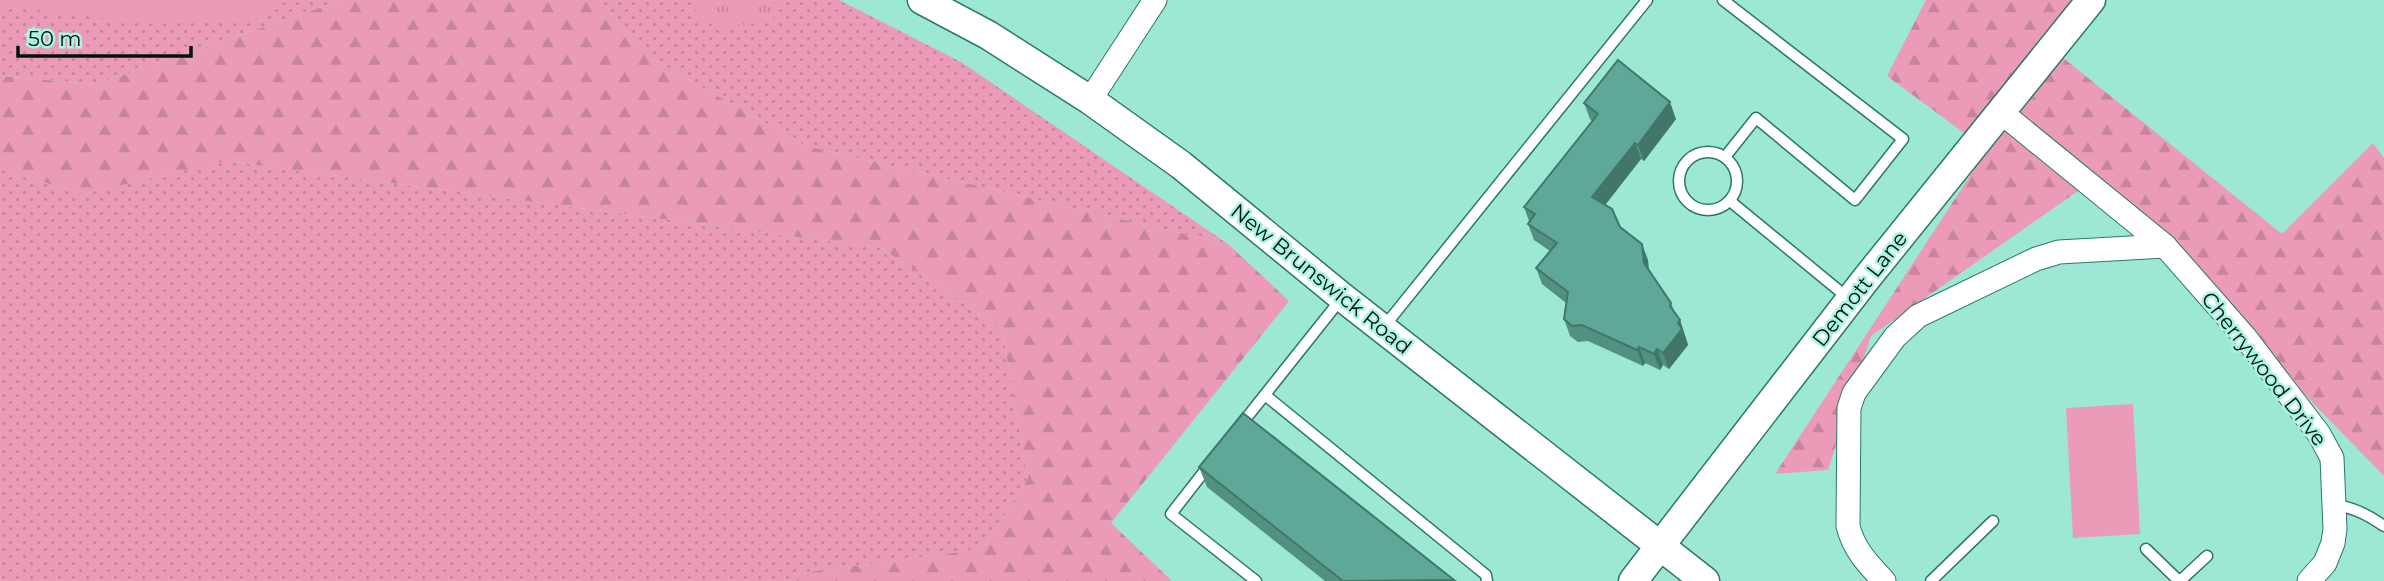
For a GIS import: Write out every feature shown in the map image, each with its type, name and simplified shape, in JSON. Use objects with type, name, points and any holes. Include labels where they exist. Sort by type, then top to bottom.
[{"type":"street","name":"New Brunswick Road","points":[[922,0],[988,35],[1090,100],[1181,165],[1342,297],[1705,581]]},
{"type":"street","points":[[1090,100],[1155,0]]},
{"type":"street","name":"Demott Lane","points":[[1633,581],[1850,300],[2091,0]]},
{"type":"street","name":"Cherrywood Drive","points":[[2002,113],[2165,246],[2245,337],[2319,434],[2332,457],[2335,529],[2325,563],[2309,581]]},
{"type":"street","points":[[1884,581],[1859,554],[1848,526],[1849,408],[1854,393],[1895,337],[1918,316],[2036,259],[2059,253],[2165,246]]},
{"type":"lane","points":[[1383,328],[1647,0]]},
{"type":"lane","points":[[1723,0],[1903,139],[1855,200],[1756,118],[1725,157]]},
{"type":"lane","points":[[1706,152],[1725,157],[1736,173],[1735,192],[1730,201],[1713,210],[1694,208],[1686,202],[1678,184],[1682,166],[1689,159],[1706,152]]},
{"type":"lane","points":[[1730,201],[1850,300]]},
{"type":"lane","points":[[1230,438],[1342,297]]},
{"type":"lane","points":[[1265,395],[1486,575],[1486,581]]},
{"type":"lane","points":[[1213,460],[1171,514],[1256,581]]},
{"type":"lane","points":[[2334,505],[2358,511],[2384,526]]},
{"type":"lane","points":[[1931,581],[1993,521]]},
{"type":"lane","points":[[2146,550],[2179,581],[2207,556]]},
{"type":"green space","points":[[0,0],[343,0],[97,84],[0,76]]},
{"type":"green space","points":[[0,0],[287,0],[252,21],[148,24],[0,5]]},
{"type":"green space","points":[[343,0],[600,0],[647,56],[806,146],[1228,244],[1289,301],[1111,523],[1172,581],[795,581],[800,573],[982,549],[1028,479],[1002,329],[881,248],[226,161],[83,194],[0,169],[0,76],[97,84]]},
{"type":"green space","points":[[600,0],[839,0],[961,62],[1228,244],[806,146],[647,56]]},
{"type":"green space","points":[[694,0],[775,0],[773,23],[720,26],[698,21]]},
{"type":"green space","points":[[1926,0],[2105,0],[2062,57],[2282,234],[2373,143],[2384,158],[2384,476],[2095,179],[1871,336],[1828,470],[1775,474],[1987,150],[1887,76]]},
{"type":"green space","points":[[225,161],[881,248],[1002,329],[1028,479],[982,549],[800,573],[795,581],[0,581],[0,169],[83,194]]},
{"type":"green space","points":[[2133,404],[2140,534],[2073,538],[2066,408]]},
{"type":"building","points":[[1618,60],[1670,102],[1638,145],[1635,143],[1592,197],[1612,209],[1620,227],[1642,244],[1644,263],[1680,320],[1678,323],[1682,329],[1663,353],[1657,349],[1654,354],[1639,347],[1637,350],[1582,325],[1572,326],[1564,319],[1568,292],[1536,268],[1557,243],[1528,224],[1535,214],[1524,207],[1598,114],[1584,103]]},
{"type":"building","points":[[1243,413],[1454,580],[1343,581],[1199,467]]}]
